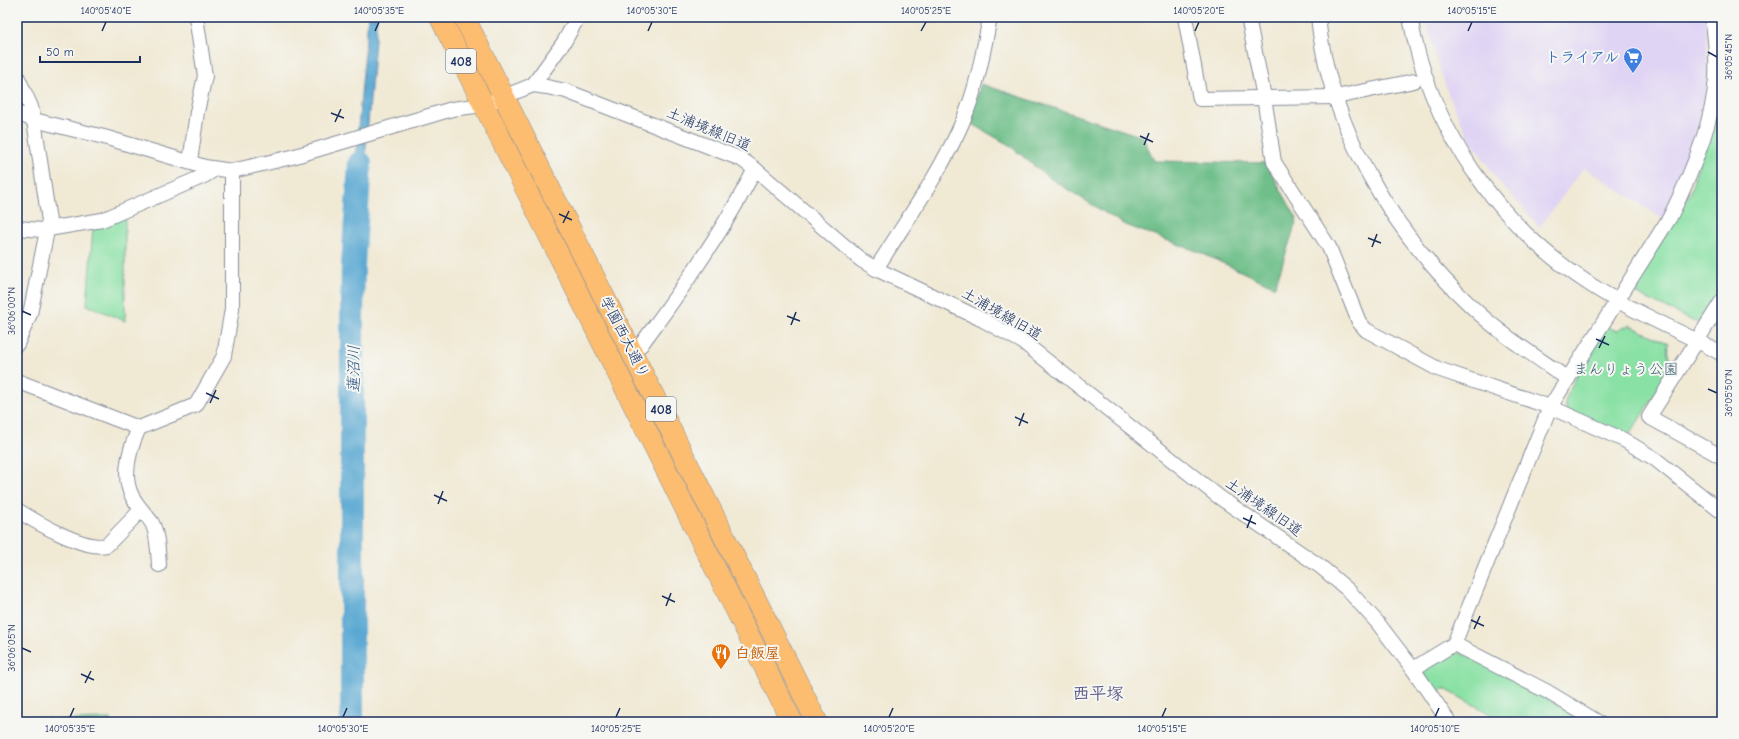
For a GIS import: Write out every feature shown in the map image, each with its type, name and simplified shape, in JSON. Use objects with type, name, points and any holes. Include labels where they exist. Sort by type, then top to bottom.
[{"type":"highway","name":"学園西大通り","points":[[440,17],[792,722]]},
{"type":"highway","name":"学園西大通り","points":[[464,17],[817,722]]},
{"type":"street","points":[[190,162],[197,112],[205,76],[196,17]]},
{"type":"street","points":[[17,113],[34,120],[104,137],[215,170],[232,171],[292,157],[452,108],[483,105],[534,85],[564,42],[578,17]]},
{"type":"street","points":[[876,269],[936,173],[962,123],[977,83],[990,17]]},
{"type":"street","points":[[1184,17],[1200,98],[1336,97],[1414,81]]},
{"type":"street","points":[[1248,17],[1264,97],[1274,162],[1329,246],[1359,322],[1366,330],[1438,369],[1550,407],[1624,440],[1654,459],[1722,512]]},
{"type":"street","points":[[1318,17],[1326,61],[1336,97],[1356,147],[1373,181],[1392,213],[1434,268],[1471,306],[1491,324],[1568,379]]},
{"type":"street","points":[[1410,17],[1418,55],[1440,114],[1454,141],[1484,188],[1511,218],[1552,257],[1592,286],[1722,354]]},
{"type":"street","points":[[1413,669],[1454,644],[1550,407],[1670,217],[1685,186],[1710,113],[1716,78],[1712,17]]},
{"type":"street","points":[[17,76],[34,120],[49,221],[30,314],[17,344]]},
{"type":"street","name":"土浦境線旧道","points":[[534,85],[566,91],[720,149],[741,159],[755,169],[861,260],[876,269],[983,320],[1023,342],[1219,497],[1321,567],[1348,590],[1368,612],[1413,669],[1449,722]]},
{"type":"street","points":[[632,350],[641,345],[703,257],[741,197],[755,169]]},
{"type":"street","points":[[17,228],[42,230],[102,220],[215,170]]},
{"type":"street","points":[[159,565],[156,535],[152,524],[141,510],[127,483],[131,445],[139,428],[196,405],[224,356],[232,309],[232,171]]},
{"type":"street","points":[[1722,301],[1649,417],[1722,458]]},
{"type":"street","points":[[17,381],[139,428]]},
{"type":"street","points":[[17,510],[39,525],[75,540],[100,547],[107,545],[141,510]]},
{"type":"street","points":[[1454,644],[1546,691],[1598,722]]},
{"type":"shaded area","points":[[1425,17],[1706,17],[1708,81],[1701,115],[1680,186],[1664,220],[1584,167],[1540,227],[1499,182],[1468,136],[1449,96],[1436,58]]},
{"type":"green space","points":[[1719,17],[1722,17],[1722,286],[1702,321],[1695,322],[1633,292],[1633,286],[1690,193],[1721,88]]},
{"type":"green space","points":[[981,84],[1143,137],[1154,161],[1266,163],[1297,219],[1275,287],[1199,252],[1123,224],[1048,177],[1009,145],[969,122]]},
{"type":"green space","points":[[125,217],[125,321],[87,305],[93,227]]},
{"type":"green space","name":"まんりょう公園","points":[[1629,325],[1668,343],[1668,354],[1671,359],[1676,362],[1628,437],[1566,410],[1565,401],[1573,383],[1606,326],[1617,331]]},
{"type":"green space","points":[[1456,651],[1477,660],[1590,722],[1505,722],[1443,688],[1438,695],[1422,672],[1437,658],[1447,653]]},
{"type":"green space","points":[[17,715],[65,720],[110,719],[110,722],[17,722]]},
{"type":"water","points":[[368,17],[377,17],[362,195],[352,194]]},
{"type":"waterway","name":"蓮沼川","points":[[352,722],[352,317],[353,265],[360,163]]},
{"type":"place","name":"トライアル","points":[[1633,74]]},
{"type":"place","name":"白飯屋","points":[[721,670]]},
{"type":"district","name":"西平塚","points":[[1098,693]]}]
